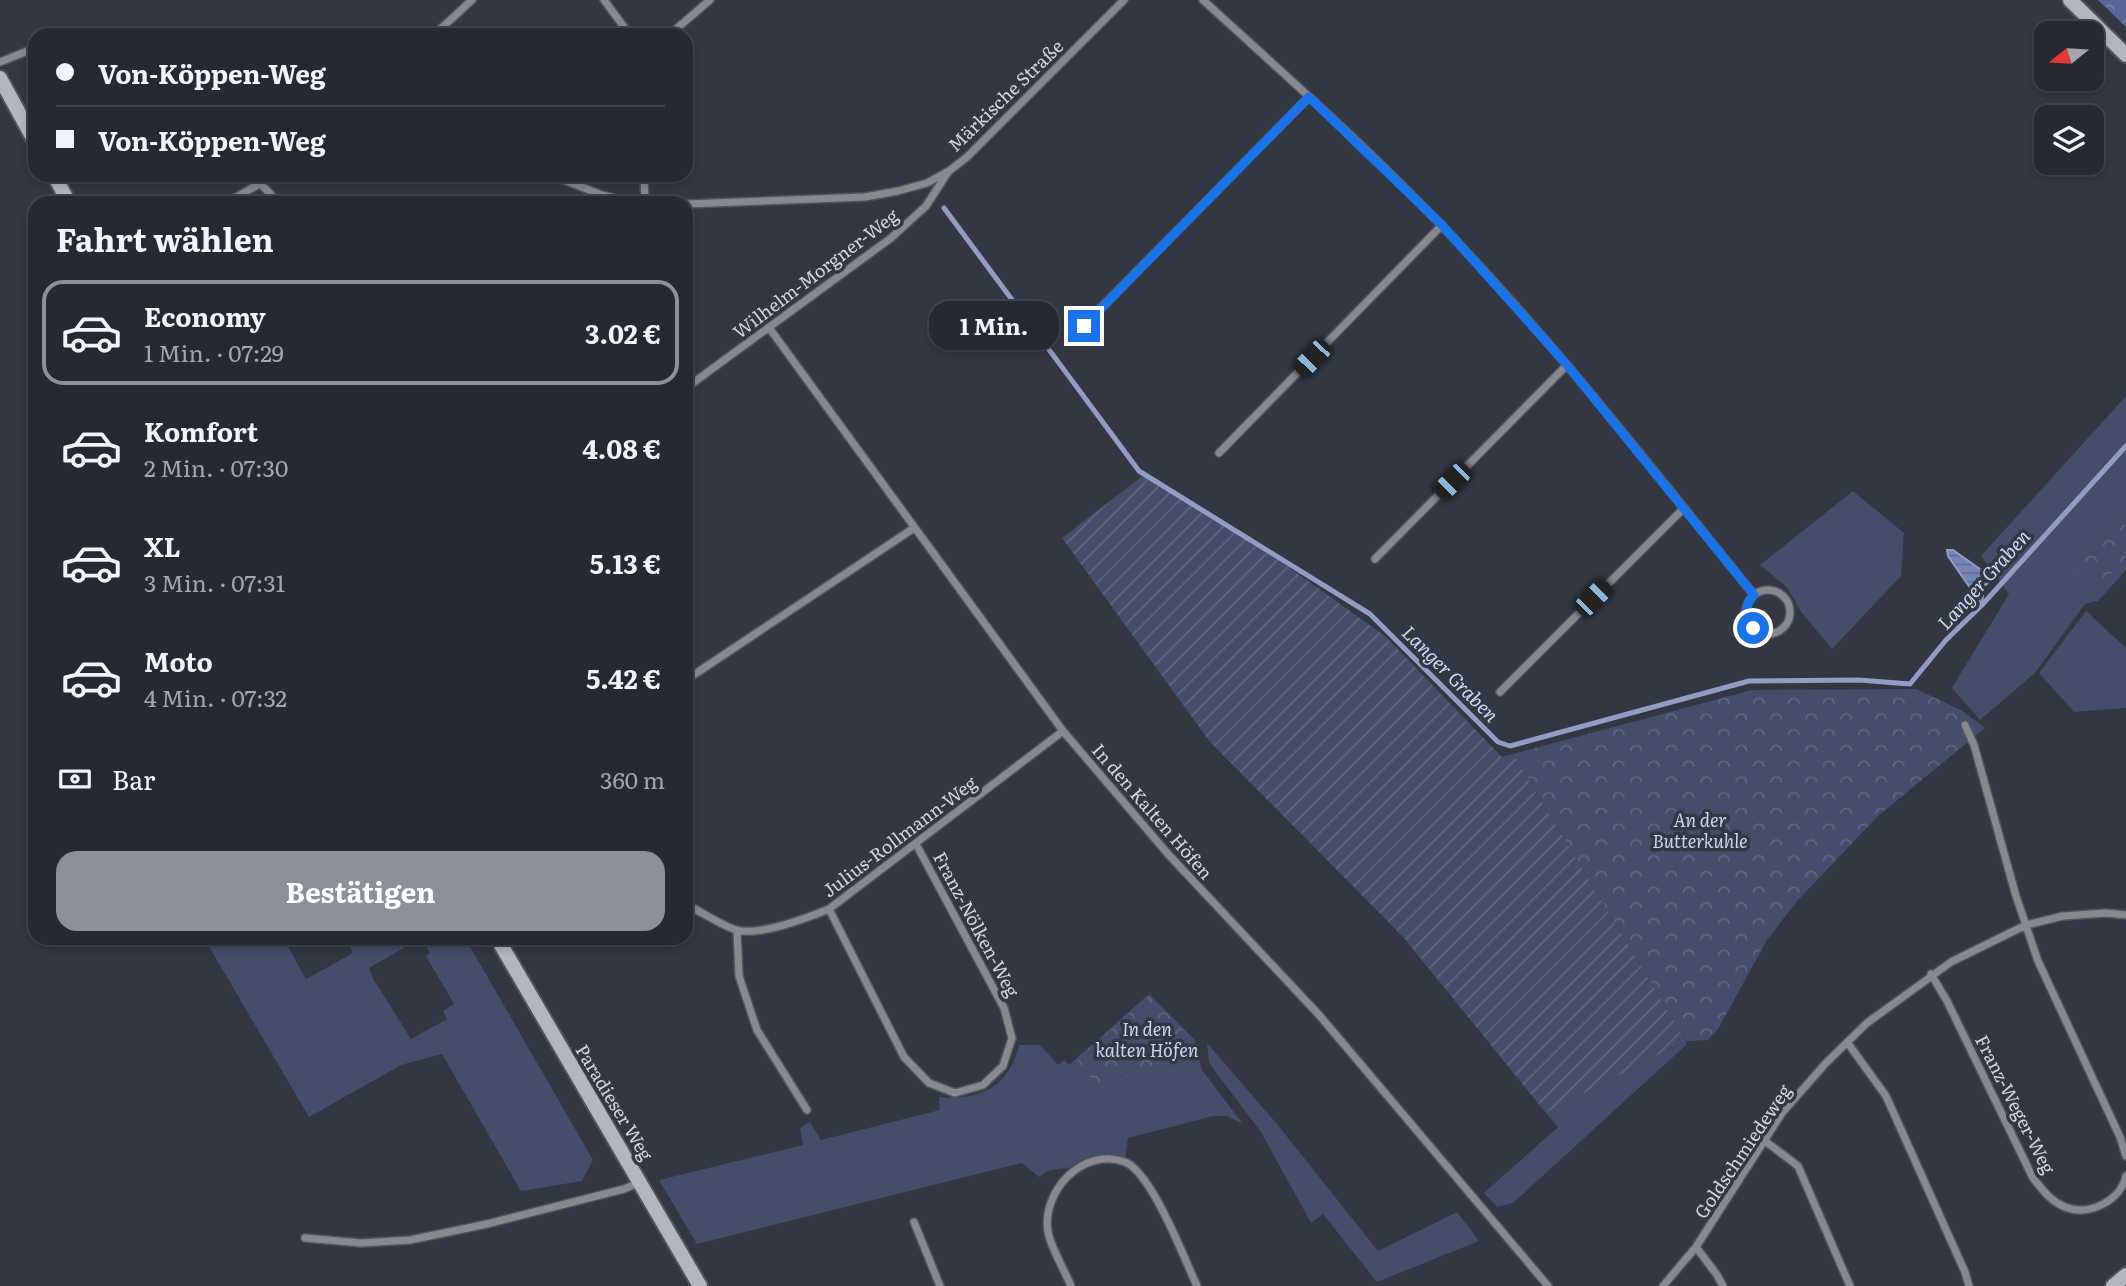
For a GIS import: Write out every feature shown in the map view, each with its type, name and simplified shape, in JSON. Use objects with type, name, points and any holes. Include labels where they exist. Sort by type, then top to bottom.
[{"type":"street","points":[[442,28],[472,0]]},
{"type":"street","points":[[604,0],[625,28]]},
{"type":"street","points":[[677,28],[710,0]]},
{"type":"street","name":"Märkische Straße","points":[[693,204],[865,197],[927,183],[967,157],[1124,0]]},
{"type":"street","points":[[1203,0],[1442,225],[1567,365],[1754,595]]},
{"type":"street","points":[[2070,0],[2126,55]]},
{"type":"street","points":[[0,62],[28,51]]},
{"type":"street","points":[[0,78],[28,129]]},
{"type":"street","points":[[1084,326],[1309,97]]},
{"type":"street","name":"Wilhelm-Morgner-Weg","points":[[693,383],[891,238],[926,206],[949,171]]},
{"type":"street","points":[[239,196],[264,182]]},
{"type":"street","points":[[569,182],[606,196]]},
{"type":"street","points":[[261,184],[272,196]]},
{"type":"street","points":[[1219,453],[1442,225]]},
{"type":"street","name":"In den Kalten Höfen","points":[[770,329],[1063,731],[1168,854],[1320,1016],[1548,1286]]},
{"type":"street","points":[[1375,559],[1567,365]]},
{"type":"street","points":[[1500,692],[1684,508]]},
{"type":"street","points":[[693,675],[914,528]]},
{"type":"street","points":[[1765,590],[1778,592],[1788,601],[1790,615],[1783,628],[1765,634],[1753,628],[1746,615],[1749,601],[1754,595],[1765,590]]},
{"type":"street","points":[[1965,725],[1974,745],[2038,961],[2120,1137],[2126,1156]]},
{"type":"street","name":"Julius-Rollmann-Weg","points":[[693,908],[737,930],[769,929],[829,909],[1063,731]]},
{"type":"street","name":"Franz-Nölken-Weg","points":[[829,909],[904,1057],[929,1083],[955,1093],[983,1085],[1003,1066],[1012,1038],[1004,1008],[916,844]]},
{"type":"street","name":"Goldschmiedeweg","points":[[1663,1286],[1696,1247],[1782,1113],[1825,1063],[1867,1023],[1931,974],[2026,925],[2063,916],[2106,913],[2126,915]]},
{"type":"street","points":[[737,930],[739,976],[757,1030],[807,1110]]},
{"type":"street","name":"Paradieser Weg","points":[[501,945],[700,1286]]},
{"type":"street","name":"Franz-Weger-Weg","points":[[1931,974],[1947,1001],[2033,1178],[2048,1198],[2068,1209],[2092,1208],[2111,1200],[2124,1185],[2126,1176]]},
{"type":"street","points":[[1847,1042],[1886,1096],[1969,1286]]},
{"type":"street","points":[[1765,1141],[1798,1166],[1850,1286]]},
{"type":"street","points":[[1071,1286],[1048,1231],[1050,1201],[1068,1174],[1083,1165],[1104,1160],[1126,1163],[1141,1176],[1159,1204],[1197,1286]]},
{"type":"street","points":[[305,1238],[362,1243],[410,1240],[524,1215],[624,1189],[640,1182]]},
{"type":"street","points":[[914,1222],[940,1286]]},
{"type":"street","points":[[1696,1247],[1723,1286]]},
{"type":"street","points":[[2113,1286],[2126,1275]]},
{"type":"green space","points":[[2098,0],[2126,0],[2126,27]]},
{"type":"green space","points":[[2126,396],[2126,570],[2098,601],[2085,604],[2035,673],[1980,720],[1952,688],[2009,594],[1981,556]]},
{"type":"green space","points":[[1145,474],[1248,538],[1385,636],[1502,757],[1513,754],[1686,1041],[1546,1113],[1403,937],[1210,742],[1062,538]]},
{"type":"green space","points":[[1853,491],[1904,533],[1901,576],[1832,649],[1801,612],[1787,587],[1760,565]]},
{"type":"green space","points":[[2126,507],[2126,558],[2097,588],[2070,568]]},
{"type":"green space","points":[[2086,611],[2126,648],[2126,708],[2074,712],[2039,673]]},
{"type":"green space","name":"An der Butterkuhle","points":[[1916,689],[1961,710],[1985,728],[1878,816],[1797,901],[1767,940],[1718,1029],[1708,1040],[1686,1041],[1513,754],[1752,690]]},
{"type":"green space","points":[[208,945],[287,945],[306,979],[353,953],[349,945],[409,945],[369,968],[411,1039],[447,1019],[443,1011],[454,1004],[426,956],[430,953],[425,945],[469,945],[593,1160],[582,1181],[521,1191],[442,1054],[401,1065],[309,1117]]},
{"type":"green space","points":[[1149,994],[1194,1039],[1202,1070],[1243,1124],[1227,1116],[1213,1116],[1128,1138],[1125,1158],[1102,1155],[1084,1159],[1068,1168],[1048,1171],[1039,1177],[1022,1163],[697,1244],[659,1180],[803,1145],[800,1128],[810,1122],[821,1140],[940,1110],[939,1097],[980,1093],[1000,1081],[1008,1072],[1019,1045],[1040,1045],[1058,1065],[1064,1060],[1069,1065]]},
{"type":"green space","name":"In den kalten Höfen","points":[[1149,996],[1193,1040],[1194,1048],[1173,1061],[1098,1086],[1076,1059]]},
{"type":"green space","points":[[1686,1041],[1686,1045],[1513,1203],[1497,1207],[1484,1193],[1558,1127],[1546,1113]]},
{"type":"green space","points":[[1207,1043],[1277,1124],[1378,1251],[1457,1212],[1479,1241],[1377,1282],[1323,1214],[1311,1223],[1261,1132],[1209,1063]]},
{"type":"water","points":[[1947,550],[1953,550],[1994,579],[1984,586],[1982,605],[1948,556]]},
{"type":"waterway","name":"Langer Graben","points":[[944,208],[1139,471],[1370,614],[1498,742],[1510,746],[1749,681],[1859,680],[1910,684],[1946,640],[1982,605],[2126,446]]},
{"type":"route","points":[[1084,326],[1309,97],[1442,225],[1567,365],[1754,595],[1746,608],[1746,615],[1753,628]]}]
